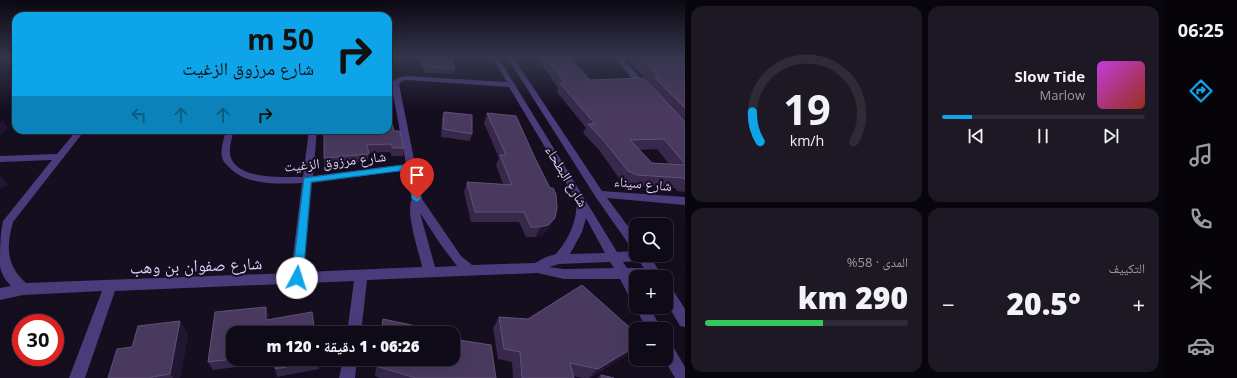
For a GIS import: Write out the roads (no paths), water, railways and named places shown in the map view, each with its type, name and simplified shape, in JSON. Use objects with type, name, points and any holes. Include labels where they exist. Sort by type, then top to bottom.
[{"type":"street","name":"شارع البطحاء","points":[[506,75],[582,201],[629,284]]},
{"type":"street","name":"شارع البطحاء","points":[[521,75],[599,194],[629,236]]},
{"type":"street","points":[[633,75],[648,92]]},
{"type":"street","points":[[470,271],[457,259],[417,199],[396,82],[403,78],[415,78],[513,85]]},
{"type":"street","points":[[392,95],[398,96]]},
{"type":"street","points":[[23,289],[8,273],[0,247],[4,223],[77,134]]},
{"type":"street","name":"شارع مرزوق الزغيت","points":[[229,134],[226,154],[229,164],[240,173],[252,178],[265,180],[307,180],[411,166]]},
{"type":"street","points":[[297,278],[313,134]]},
{"type":"street","points":[[0,159],[58,157]]},
{"type":"street","name":"شارع سيناء","points":[[599,194],[685,201]]},
{"type":"street","points":[[417,199],[415,204],[415,214],[430,273]]},
{"type":"street","points":[[559,259],[572,242],[582,220],[582,201]]},
{"type":"street","name":"شارع صفوان بن وهب","points":[[537,268],[550,260],[629,254]]},
{"type":"street","name":"شارع صفوان بن وهب","points":[[0,294],[23,289],[537,268],[549,272],[564,274],[629,273]]},
{"type":"street","points":[[355,326],[361,275]]},
{"type":"street","points":[[77,378],[112,285]]},
{"type":"street","points":[[673,302],[685,321]]},
{"type":"street","points":[[673,360],[683,378]]},
{"type":"street","points":[[348,378],[349,366]]}]
